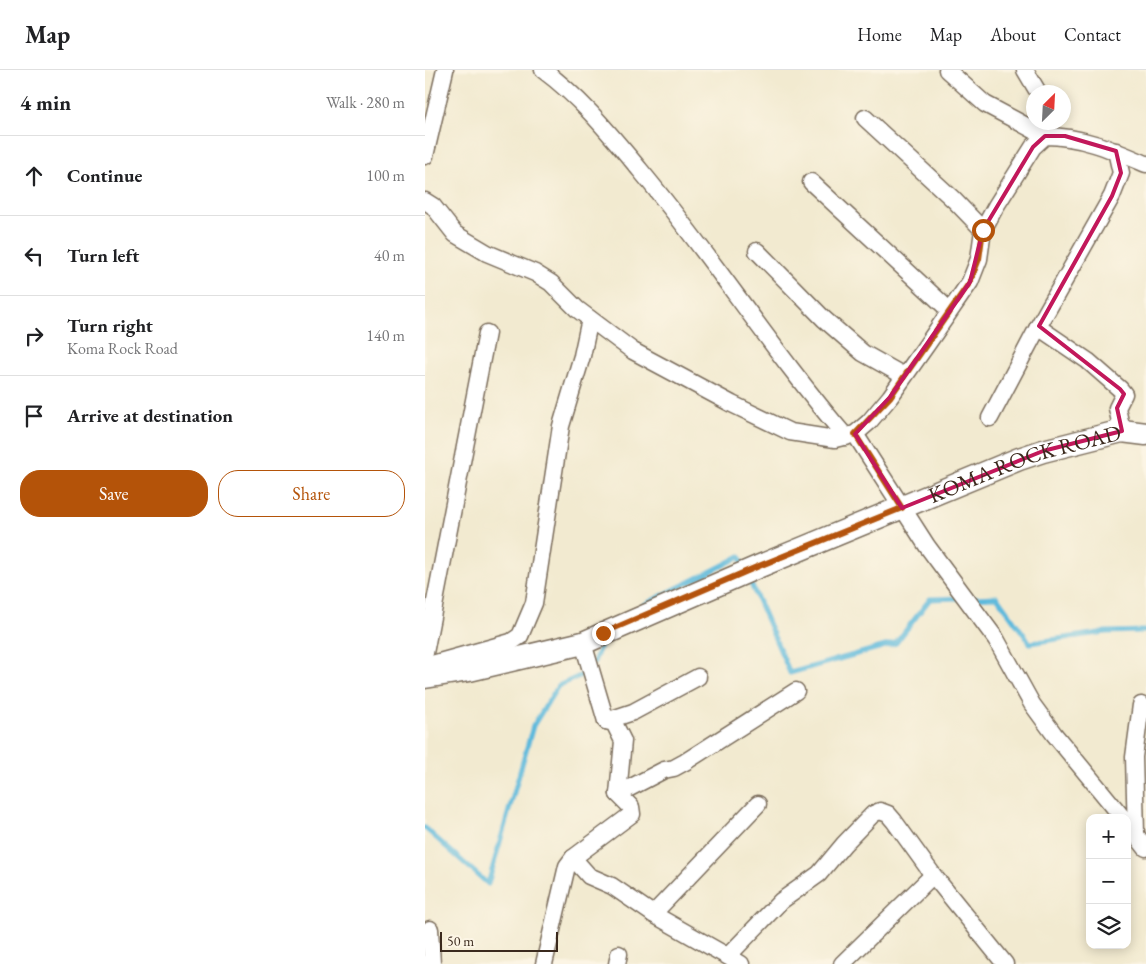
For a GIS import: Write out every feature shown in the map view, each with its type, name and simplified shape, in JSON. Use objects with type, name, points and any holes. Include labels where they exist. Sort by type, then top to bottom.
[{"type":"main road","name":"KOMA ROCK ROAD","points":[[425,677],[488,666],[583,642],[995,468],[1043,451],[1122,430],[1146,434]]},
{"type":"street","points":[[425,156],[445,70]]},
{"type":"street","points":[[543,70],[587,106],[660,193],[749,309],[808,392],[850,436],[927,546],[996,639],[1013,672],[1048,726],[1120,814]]},
{"type":"street","points":[[947,70],[985,104],[1045,136]]},
{"type":"street","points":[[1025,70],[1034,85]]},
{"type":"street","points":[[865,118],[947,193],[983,230]]},
{"type":"street","points":[[425,201],[433,206],[455,234],[487,253],[535,272],[551,283],[590,319],[641,355],[732,404],[790,432],[815,437],[850,436],[879,409],[904,376],[975,272],[983,230],[1033,147],[1045,136],[1059,130]]},
{"type":"street","points":[[1063,130],[1146,164]]},
{"type":"street","points":[[990,418],[1038,327],[1112,196],[1121,173],[1116,151]]},
{"type":"street","points":[[811,182],[949,310]]},
{"type":"street","points":[[757,251],[824,319],[863,353],[904,376]]},
{"type":"street","points":[[425,666],[511,642],[520,636],[534,603],[561,426],[582,356],[590,319]]},
{"type":"street","points":[[1038,327],[1088,361],[1120,389],[1124,394],[1117,408],[1122,430]]},
{"type":"street","points":[[425,654],[487,333]]},
{"type":"street","points":[[583,642],[606,721]]},
{"type":"street","points":[[606,721],[633,712],[698,677]]},
{"type":"street","points":[[619,794],[664,770],[674,768],[685,762],[796,691]]},
{"type":"street","points":[[1141,704],[1134,757],[1131,829],[1146,848]]},
{"type":"street","points":[[544,964],[567,866],[573,858],[631,817],[631,807],[619,794],[623,741],[614,722],[606,721]]},
{"type":"street","points":[[653,914],[758,804]]},
{"type":"street","points":[[573,858],[589,876],[612,886],[653,914],[734,960],[781,901],[819,874],[844,844],[877,812],[888,814],[933,875],[1005,964]]},
{"type":"street","points":[[842,964],[933,875]]},
{"type":"street","points":[[430,929],[432,964]]},
{"type":"highlighted area","points":[[1045,136],[1065,136],[1116,151],[1121,173],[1112,196],[1039,326],[1124,394],[1117,408],[1122,431],[1043,451],[902,508],[855,434],[890,397],[970,282],[983,230],[1033,147]]},
{"type":"waterway","points":[[644,605],[740,556],[744,566]]},
{"type":"waterway","points":[[748,577],[790,673],[896,643],[930,599],[961,598]]},
{"type":"waterway","points":[[969,598],[997,597],[1030,643],[1106,632],[1146,631]]},
{"type":"waterway","points":[[594,662],[602,642]]},
{"type":"waterway","points":[[425,828],[488,884],[533,726],[558,686],[588,672]]},
{"type":"route","points":[[603,633],[759,566],[902,508],[855,434],[869,422],[890,397],[970,282],[979,259],[983,230]]}]
